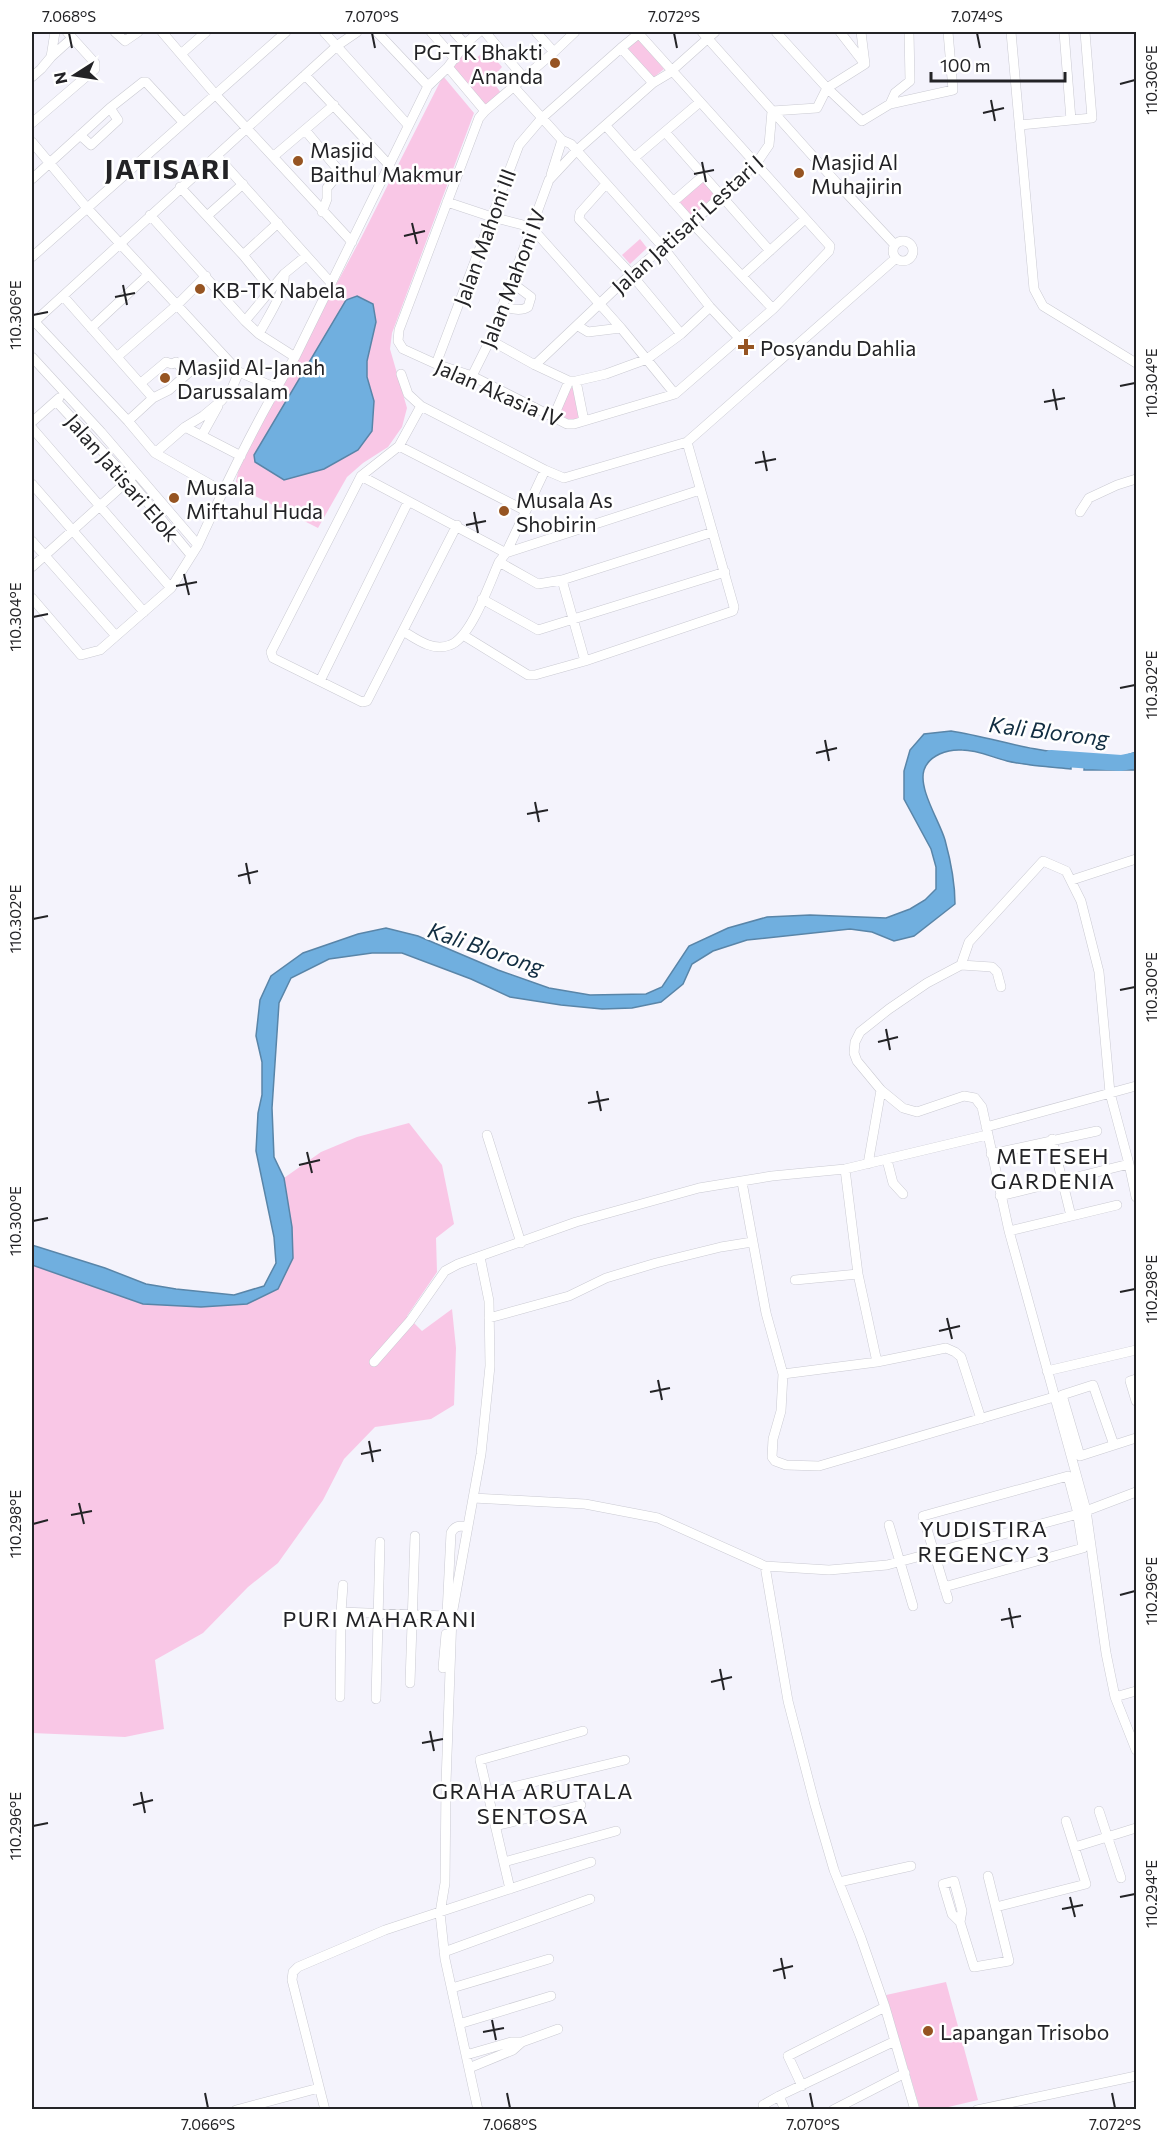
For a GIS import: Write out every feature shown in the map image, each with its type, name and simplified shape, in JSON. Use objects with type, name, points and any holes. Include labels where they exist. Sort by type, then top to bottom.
[{"type":"street","points":[[51,57],[55,32]]},
{"type":"street","points":[[115,32],[125,41],[138,32]]},
{"type":"street","points":[[162,32],[215,94],[351,242]]},
{"type":"street","points":[[182,54],[206,32]]},
{"type":"street","points":[[32,257],[286,32]]},
{"type":"street","points":[[324,32],[408,124]]},
{"type":"street","points":[[222,492],[155,453],[128,421],[33,323],[338,45],[357,32]]},
{"type":"street","points":[[377,32],[428,86]]},
{"type":"street","points":[[431,32],[455,59]]},
{"type":"street","points":[[454,32],[465,44]]},
{"type":"street","points":[[198,545],[222,492],[276,388],[296,357],[428,86],[448,68],[465,44],[479,32]]},
{"type":"street","points":[[485,32],[524,78]]},
{"type":"street","points":[[536,32],[554,52]]},
{"type":"street","points":[[574,32],[479,118],[447,202],[531,227],[621,328],[675,394],[773,309],[829,251],[830,246],[640,35],[637,35],[621,48],[653,83]]},
{"type":"street","points":[[776,32],[827,88],[862,122],[890,104],[952,90],[948,32]]},
{"type":"street","points":[[840,32],[865,64]]},
{"type":"street","points":[[861,32],[865,64]]},
{"type":"street","points":[[909,32],[910,81],[914,99]]},
{"type":"street","points":[[1011,32],[1027,225],[1036,296],[1043,306],[1052,312],[1137,363]]},
{"type":"street","points":[[1064,32],[1071,120]]},
{"type":"street","points":[[1020,125],[1092,118],[1085,32]]},
{"type":"street","points":[[709,34],[772,111],[895,245]]},
{"type":"street","name":"Jalan Mahoni IV","points":[[549,180],[576,150],[653,83],[671,71],[709,34]]},
{"type":"street","points":[[32,77],[36,67],[51,57],[70,35],[95,63],[95,69],[32,123]]},
{"type":"street","name":"Jalan Mahoni III","points":[[436,363],[517,147],[542,118],[621,48]]},
{"type":"street","points":[[772,111],[817,108],[827,88],[865,64]]},
{"type":"street","points":[[448,68],[485,111]]},
{"type":"street","points":[[305,75],[390,166]]},
{"type":"street","points":[[890,104],[895,93],[910,81]]},
{"type":"street","points":[[32,179],[140,84],[146,82],[183,122]]},
{"type":"street","points":[[514,87],[562,140],[571,144],[662,246],[710,307],[739,338]]},
{"type":"street","points":[[634,158],[700,102]]},
{"type":"street","points":[[274,156],[334,105]]},
{"type":"street","points":[[80,135],[91,145],[98,139],[118,120],[110,108]]},
{"type":"street","name":"Jalan Jatisari Lestari I","points":[[535,365],[631,274],[692,223],[756,164],[769,145],[772,111]]},
{"type":"street","points":[[606,126],[692,223],[773,309]]},
{"type":"street","points":[[304,130],[340,172],[327,188],[327,199],[322,212]]},
{"type":"street","points":[[665,132],[770,251]]},
{"type":"street","name":"Jalan Mahoni IV","points":[[472,376],[490,340],[562,140]]},
{"type":"street","points":[[32,142],[147,275],[177,304],[239,372],[276,388]]},
{"type":"street","points":[[217,156],[331,283]]},
{"type":"street","points":[[673,202],[703,176]]},
{"type":"street","points":[[207,216],[243,184]]},
{"type":"street","points":[[605,184],[578,217],[631,274],[681,334]]},
{"type":"street","points":[[180,187],[271,289]]},
{"type":"street","name":"Jalan Akasia IV","points":[[447,202],[399,330],[398,341],[404,349],[472,376],[570,425],[675,394]]},
{"type":"street","points":[[150,215],[258,334],[296,357]]},
{"type":"street","points":[[742,276],[805,219]]},
{"type":"street","points":[[243,255],[278,223]]},
{"type":"street","points":[[905,241],[911,244],[914,250],[909,260],[902,261],[896,258],[893,252],[895,245],[905,241]]},
{"type":"street","points":[[245,321],[284,274],[306,256]]},
{"type":"street","points":[[401,374],[408,394],[421,406],[564,478],[687,442],[896,258]]},
{"type":"street","points":[[258,334],[276,301],[285,278],[284,274]]},
{"type":"street","points":[[91,328],[147,275]]},
{"type":"street","points":[[118,356],[206,276]]},
{"type":"street","points":[[502,306],[511,310],[528,307],[531,297],[511,282]]},
{"type":"street","points":[[63,296],[153,398]]},
{"type":"street","points":[[490,340],[535,365],[572,381],[606,374],[647,359],[681,334],[710,307]]},
{"type":"street","name":"Jalan Jatisari Lestari I","points":[[578,326],[588,332],[621,328]]},
{"type":"street","name":"Jalan Jatisari Elok","points":[[32,357],[133,476],[190,554]]},
{"type":"street","points":[[141,382],[166,362],[172,364],[176,362],[187,374]]},
{"type":"street","points":[[32,372],[39,365]]},
{"type":"street","points":[[128,421],[153,398],[169,390],[195,367]]},
{"type":"street","points":[[155,453],[184,427],[203,416],[221,401],[232,388],[239,372]]},
{"type":"street","points":[[553,418],[572,381]]},
{"type":"street","points":[[572,381],[584,421]]},
{"type":"street","points":[[32,422],[64,392]]},
{"type":"street","name":"Jalan Jatisari Elok","points":[[32,598],[81,655],[100,650],[171,588],[190,554],[198,545],[133,476],[56,401]]},
{"type":"street","points":[[202,435],[221,401]]},
{"type":"street","points":[[421,406],[399,446],[361,476],[271,652],[275,660],[362,702],[367,701],[457,525]]},
{"type":"street","points":[[184,427],[241,456]]},
{"type":"street","points":[[32,428],[171,588]]},
{"type":"street","points":[[463,635],[528,675],[536,675],[731,614],[734,607],[687,442]]},
{"type":"street","points":[[399,446],[526,511]]},
{"type":"street","points":[[403,631],[424,644],[434,646],[450,645],[463,635],[499,562],[506,553],[545,470]]},
{"type":"street","points":[[32,567],[133,476]]},
{"type":"street","points":[[361,476],[506,553],[700,490]]},
{"type":"street","points":[[1080,512],[1089,498],[1116,485],[1137,479]]},
{"type":"street","points":[[32,484],[144,612]]},
{"type":"street","points":[[320,681],[408,502]]},
{"type":"street","points":[[499,562],[538,584],[562,580],[713,532]]},
{"type":"street","points":[[32,541],[116,636]]},
{"type":"street","points":[[482,599],[538,630],[725,572]]},
{"type":"street","points":[[562,580],[585,661]]},
{"type":"street","points":[[1072,880],[1137,860]]},
{"type":"street","points":[[961,965],[969,942],[1043,861],[1066,871],[1082,901],[1099,972],[1110,1093],[1137,1197]]},
{"type":"street","points":[[1001,987],[997,972],[992,967],[961,965],[927,983],[861,1032],[855,1042],[854,1053],[857,1061],[881,1090],[903,1108],[917,1112],[964,1096],[975,1098],[982,1107],[1000,1196],[1054,1397],[1080,1511],[1115,1697],[1137,1750]]},
{"type":"street","points":[[374,1362],[410,1321],[445,1271],[576,1222],[699,1188],[772,1176],[845,1169],[887,1160],[1137,1086]]},
{"type":"street","points":[[868,1164],[881,1090]]},
{"type":"street","points":[[992,1154],[1097,1131]]},
{"type":"street","points":[[487,1136],[521,1243]]},
{"type":"street","points":[[1053,1139],[1071,1216]]},
{"type":"street","points":[[887,1160],[893,1183],[903,1194]]},
{"type":"street","points":[[1000,1196],[1129,1164]]},
{"type":"street","points":[[845,1169],[858,1274],[877,1362]]},
{"type":"street","points":[[742,1182],[766,1313],[783,1374],[781,1411],[773,1439],[772,1457],[775,1461],[786,1465],[819,1466],[1054,1397]]},
{"type":"street","points":[[1009,1231],[1117,1205]]},
{"type":"street","points":[[489,1318],[569,1296],[606,1278],[656,1263],[752,1242]]},
{"type":"street","points":[[478,2109],[444,1952],[440,1912],[445,1883],[452,1615],[481,1454],[490,1366],[489,1302],[480,1257]]},
{"type":"street","points":[[795,1280],[858,1274]]},
{"type":"street","points":[[783,1374],[877,1362],[946,1348],[961,1358],[981,1419]]},
{"type":"street","points":[[1047,1371],[1137,1350]]},
{"type":"street","points":[[1137,1378],[1130,1381],[1137,1401]]},
{"type":"street","points":[[1114,1445],[1094,1385],[1062,1395],[1080,1456],[1137,1438]]},
{"type":"street","points":[[944,1587],[1083,1548],[1080,1511],[1068,1476],[923,1516],[933,1551],[944,1587],[948,1599]]},
{"type":"street","points":[[473,1498],[585,1504],[658,1518],[765,1566],[829,1570],[887,1565],[1080,1511],[1137,1492]]},
{"type":"street","points":[[890,1525],[913,1606]]},
{"type":"street","points":[[443,1668],[451,1533],[454,1527],[468,1526]]},
{"type":"street","points":[[410,1683],[415,1536]]},
{"type":"street","points":[[376,1699],[380,1542]]},
{"type":"street","points":[[765,1566],[791,1716],[815,1805],[839,1882],[885,2007],[915,2109]]},
{"type":"street","points":[[340,1697],[343,1585]]},
{"type":"street","points":[[341,1612],[447,1616]]},
{"type":"street","points":[[1115,1697],[1137,1691]]},
{"type":"street","points":[[510,1889],[480,1760],[583,1731]]},
{"type":"street","points":[[488,1793],[625,1760]]},
{"type":"street","points":[[495,1826],[581,1805]]},
{"type":"street","points":[[1099,1811],[1121,1878]]},
{"type":"street","points":[[996,1907],[1086,1884],[1066,1821]]},
{"type":"street","points":[[1075,1847],[1137,1828]]},
{"type":"street","points":[[504,1862],[616,1831]]},
{"type":"street","points":[[325,2109],[292,1980],[293,1972],[298,1967],[385,1930],[591,1862]]},
{"type":"street","points":[[839,1882],[911,1866]]},
{"type":"street","points":[[960,1922],[974,1967],[1009,1961],[988,1876]]},
{"type":"street","points":[[444,1952],[590,1899]]},
{"type":"street","points":[[452,1988],[549,1959]]},
{"type":"street","points":[[459,2024],[551,1996]]},
{"type":"street","points":[[802,2086],[789,2056],[885,2007]]},
{"type":"street","points":[[469,2068],[513,2050],[522,2042],[558,2028]]},
{"type":"street","points":[[763,2105],[894,2041]]},
{"type":"street","points":[[466,2055],[511,2042],[522,2042]]},
{"type":"street","points":[[833,2109],[905,2073]]},
{"type":"street","points":[[977,2109],[997,2107],[1137,2076]]},
{"type":"street","points":[[236,2109],[319,2088]]},
{"type":"street","points":[[779,2096],[785,2109]]},
{"type":"street","points":[[1032,2099],[1035,2109]]},
{"type":"shaded area","points":[[638,39],[664,69],[653,78],[628,49]]},
{"type":"shaded area","points":[[487,49],[502,67],[491,79],[501,93],[484,107],[450,65],[466,52],[473,61]]},
{"type":"shaded area","points":[[443,76],[474,113],[392,333],[390,349],[407,408],[402,427],[388,447],[363,463],[347,477],[318,528],[235,486],[239,467],[361,238]]},
{"type":"shaded area","points":[[703,181],[715,195],[689,219],[677,205]]},
{"type":"shaded area","points":[[640,239],[647,248],[630,264],[622,255]]},
{"type":"shaded area","points":[[567,388],[573,388],[579,418],[571,421],[556,412]]},
{"type":"shaded area","points":[[409,1123],[442,1165],[454,1224],[436,1238],[437,1272],[407,1316],[422,1331],[452,1309],[456,1348],[454,1405],[431,1419],[375,1427],[344,1459],[323,1500],[278,1563],[248,1587],[203,1633],[155,1660],[164,1729],[125,1737],[32,1733],[32,1265],[144,1304],[247,1304],[278,1289],[293,1258],[292,1227],[284,1178],[321,1152],[357,1137]]},
{"type":"shaded area","name":"Lapangan Trisobo","points":[[946,1982],[978,2100],[940,2109],[920,2109],[886,1995]]},
{"type":"water","points":[[357,296],[373,304],[376,322],[367,361],[367,377],[374,401],[372,431],[358,450],[324,469],[284,480],[255,462],[254,455],[346,300]]},
{"type":"water","points":[[951,731],[1041,750],[1071,753],[1071,769],[1015,763],[968,750],[945,752],[930,760],[924,770],[924,786],[947,848],[955,904],[914,936],[894,941],[872,932],[850,929],[747,940],[713,951],[692,964],[683,984],[661,1002],[632,1008],[602,1009],[510,997],[471,979],[402,953],[372,953],[329,959],[291,978],[279,1003],[272,1108],[274,1157],[284,1178],[292,1227],[293,1258],[278,1289],[247,1304],[201,1307],[143,1304],[32,1265],[32,1245],[105,1268],[146,1284],[234,1295],[264,1286],[276,1263],[274,1237],[256,1151],[258,1113],[262,1095],[262,1062],[256,1036],[260,1000],[271,976],[303,953],[358,934],[386,928],[418,936],[498,970],[549,988],[590,995],[646,994],[662,987],[689,946],[728,928],[767,917],[810,915],[886,918],[910,909],[925,900],[936,889],[936,867],[931,849],[904,799],[904,771],[910,750],[924,734]]},
{"type":"water","points":[[1136,752],[1136,770],[1084,770],[1085,757],[1121,757]]},
{"type":"waterway","name":"Kali Blorong","points":[[1051,758],[1121,763],[1136,760]]},
{"type":"place","name":"PG-TK Bhakti Ananda","points":[[555,63]]},
{"type":"place","name":"Masjid Baithul Makmur","points":[[298,161]]},
{"type":"place","name":"Masjid Al Muhajirin","points":[[799,173]]},
{"type":"place","name":"KB-TK Nabela","points":[[200,289]]},
{"type":"place","name":"Posyandu Dahlia","points":[[746,347]]},
{"type":"place","name":"Masjid Al-Janah Darussalam","points":[[165,378]]},
{"type":"place","name":"Musala Miftahul Huda","points":[[174,498]]},
{"type":"place","name":"Musala As Shobirin","points":[[504,511]]},
{"type":"place","name":"Lapangan Trisobo","points":[[928,2031]]},
{"type":"district","name":"JATISARI","points":[[168,168]]},
{"type":"district","name":"METESEH GARDENIA","points":[[1053,1168]]},
{"type":"district","name":"YUDISTIRA REGENCY 3","points":[[984,1540]]},
{"type":"district","name":"PURI MAHARANI","points":[[380,1618]]},
{"type":"district","name":"GRAHA ARUTALA SENTOSA","points":[[533,1802]]}]
